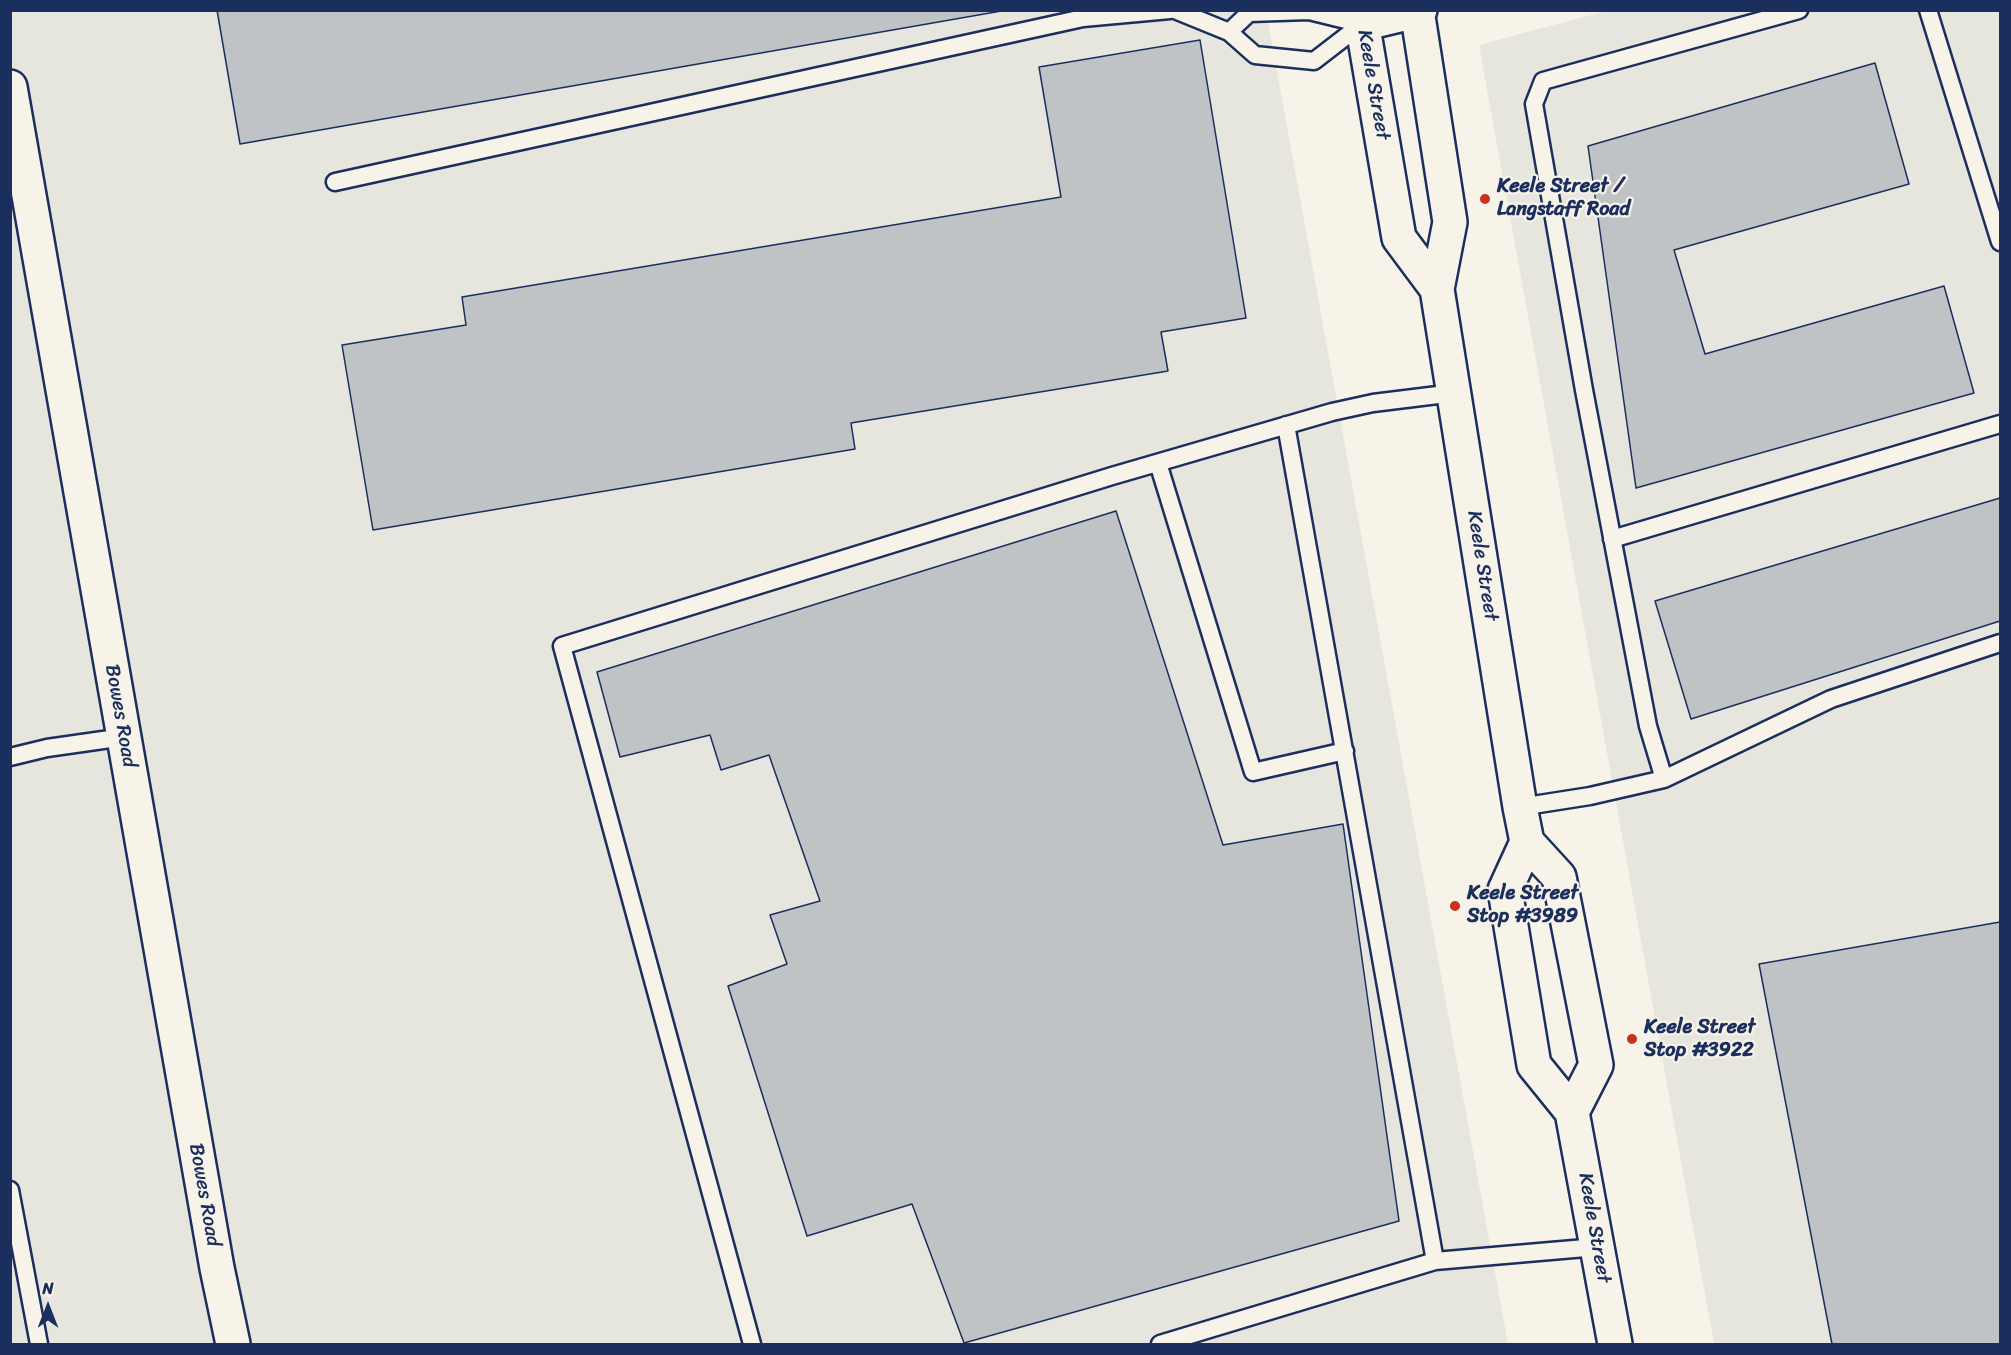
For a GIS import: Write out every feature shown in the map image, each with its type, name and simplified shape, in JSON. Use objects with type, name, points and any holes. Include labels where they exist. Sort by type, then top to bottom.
[{"type":"main road","points":[[1361,17],[1418,11]]},
{"type":"main road","name":"Keele Street","points":[[1418,11],[1450,222],[1437,289],[1527,842],[1505,891],[1534,1065],[1572,1112],[1615,1344]]},
{"type":"main road","name":"Keele Street","points":[[1361,17],[1399,238],[1437,289]]},
{"type":"main road","name":"Bowes Road","points":[[10,87],[217,1268],[233,1344]]},
{"type":"main road","points":[[1527,842],[1559,877],[1596,1065],[1572,1112]]},
{"type":"lane","points":[[335,182],[1083,18],[1170,10]]},
{"type":"lane","points":[[1175,10],[1229,32],[1255,55],[1314,61],[1361,17]]},
{"type":"lane","points":[[1664,779],[1648,726],[1584,390],[1534,104],[1543,81],[1799,10]]},
{"type":"lane","points":[[1928,10],[2001,242]]},
{"type":"lane","points":[[1229,32],[1249,13],[1309,11],[1361,17]]},
{"type":"lane","points":[[752,1344],[562,646],[1286,425],[1373,403],[1454,393]]},
{"type":"lane","points":[[1612,538],[2001,424]]},
{"type":"lane","points":[[1286,425],[1435,1261]]},
{"type":"lane","points":[[1158,463],[1253,772],[1345,751]]},
{"type":"lane","points":[[1520,807],[1590,796],[1664,779],[1831,699],[2001,643]]},
{"type":"lane","points":[[10,757],[47,748],[124,736]]},
{"type":"lane","points":[[10,1190],[39,1344]]},
{"type":"lane","points":[[1160,1344],[1435,1261],[1597,1247]]},
{"type":"shaded area","points":[[10,11],[1266,11],[1508,1344],[11,1344]]},
{"type":"shaded area","points":[[1606,11],[2000,11],[2000,1344],[1714,1344],[1479,45]]},
{"type":"building","points":[[217,10],[1007,10],[240,144]]},
{"type":"building","points":[[1200,40],[1246,318],[1161,332],[1168,371],[851,423],[855,449],[373,530],[342,345],[466,325],[462,297],[1061,197],[1039,67]]},
{"type":"building","points":[[1875,63],[1909,184],[1674,250],[1705,354],[1944,286],[1974,393],[1636,488],[1588,146]]},
{"type":"building","points":[[2000,498],[2000,621],[1691,719],[1655,601]]},
{"type":"building","points":[[1116,511],[1223,845],[1343,824],[1399,1221],[964,1343],[912,1204],[807,1236],[728,986],[787,964],[770,915],[820,901],[769,755],[721,770],[710,735],[620,757],[597,672]]},
{"type":"building","points":[[2000,922],[2000,1344],[1832,1344],[1759,964]]},
{"type":"place","name":"Keele Street / Langstaff Road","points":[[1485,199]]},
{"type":"place","name":"Keele Street Stop #3989","points":[[1455,906]]},
{"type":"place","name":"Keele Street Stop #3922","points":[[1632,1039]]}]
